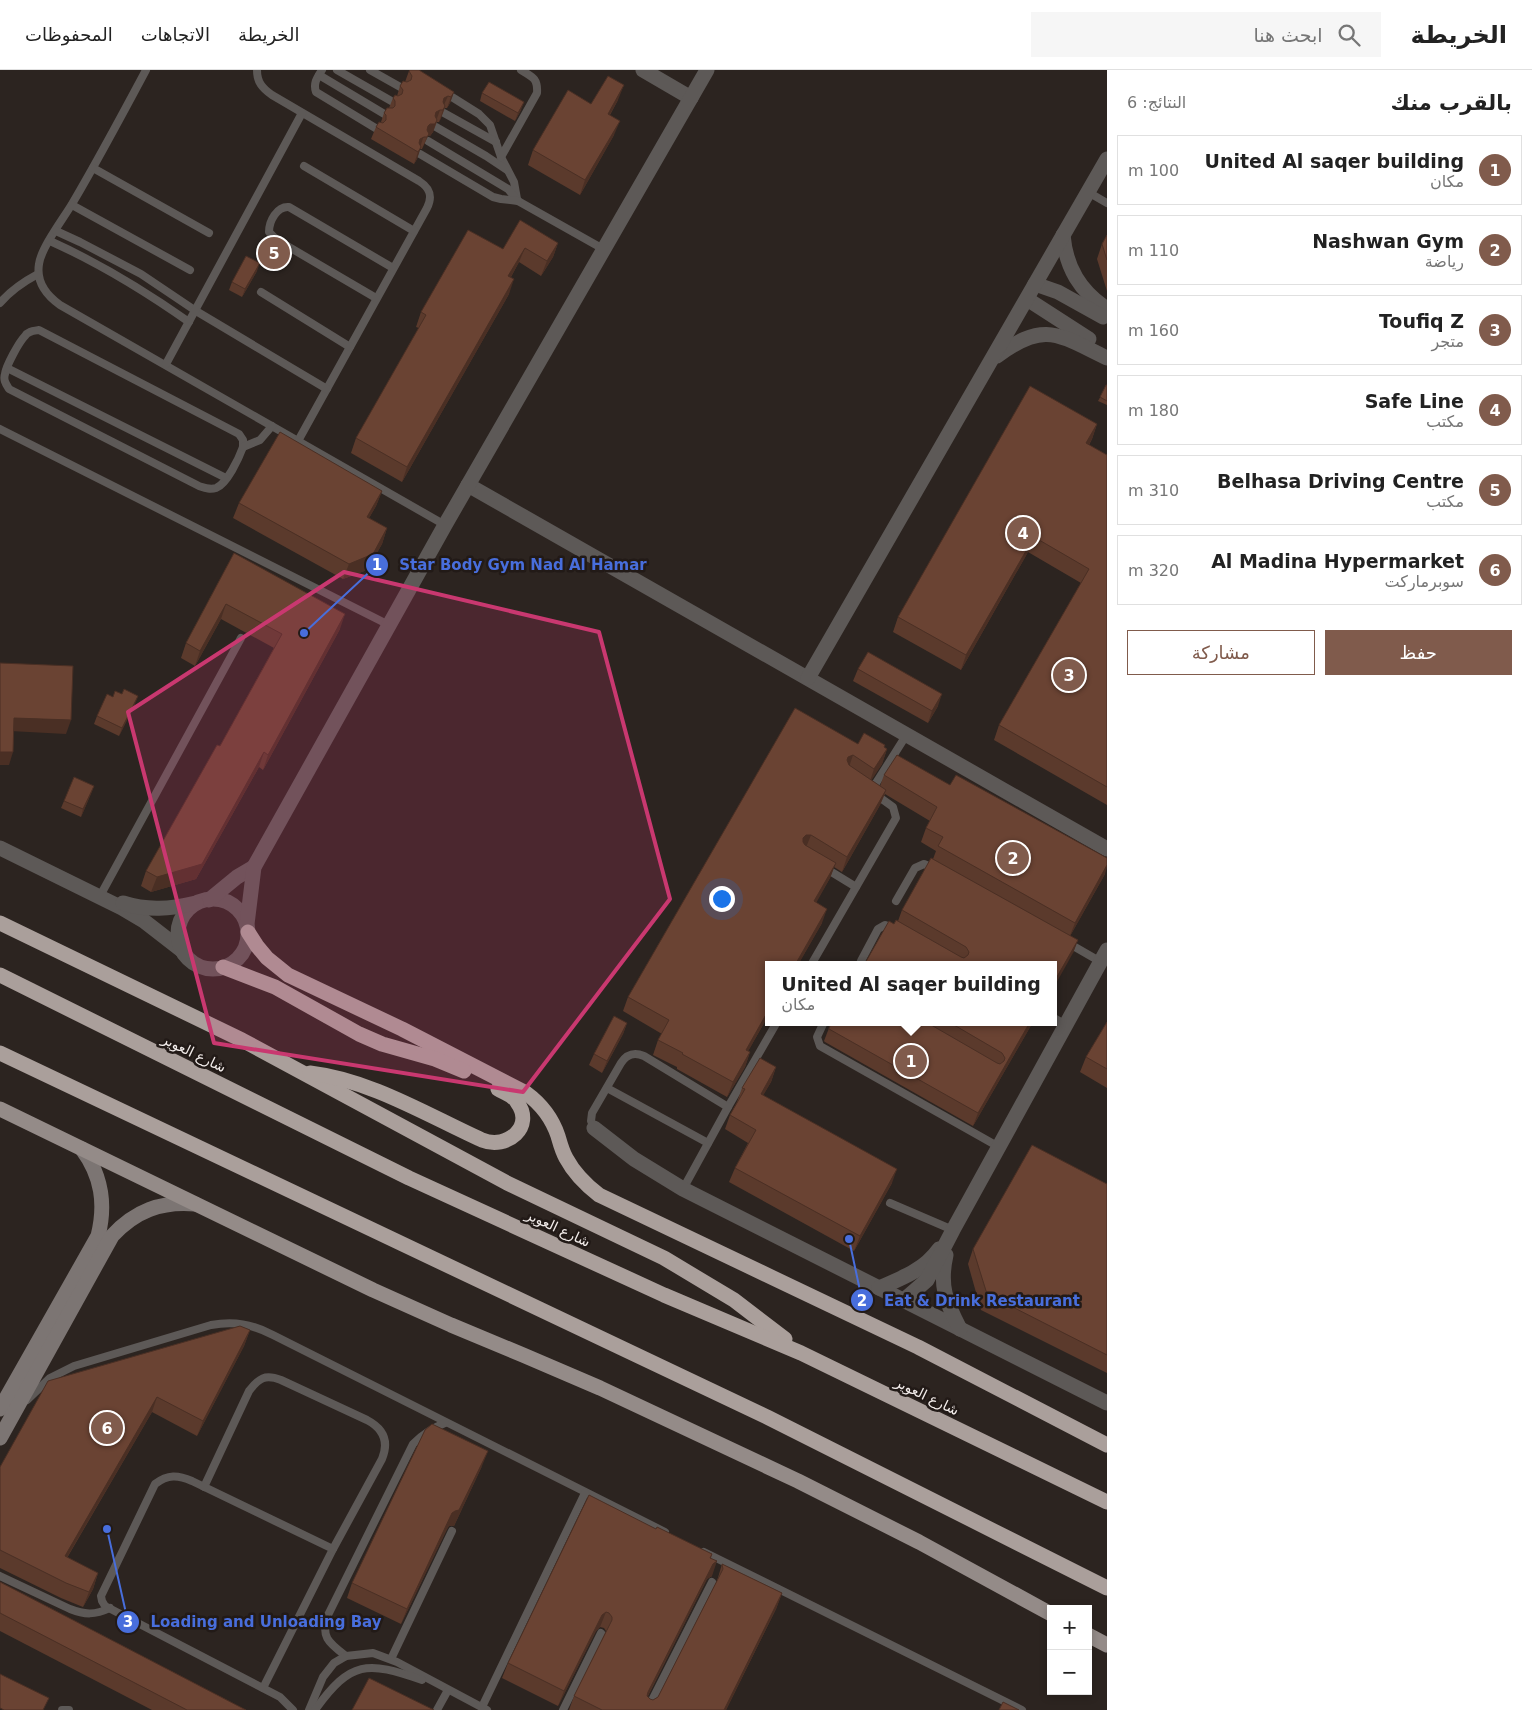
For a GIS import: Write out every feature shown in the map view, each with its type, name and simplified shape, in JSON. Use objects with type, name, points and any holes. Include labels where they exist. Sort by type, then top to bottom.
[{"type":"highway","points":[[0,922],[242,1040],[507,1183],[649,1251],[692,1274],[734,1300],[801,1353]]},
{"type":"highway","points":[[248,928],[257,946],[267,958],[288,975],[402,1029],[526,1093],[536,1101],[552,1122],[565,1157],[572,1168],[588,1187],[599,1195],[918,1347],[1107,1445]]},
{"type":"highway","points":[[223,968],[275,986],[359,1034],[382,1044],[436,1059],[466,1072],[513,1097],[521,1110],[521,1125],[512,1138],[504,1142],[489,1143],[379,1091],[334,1077],[300,1071]]},
{"type":"highway","name":"شارع العوير","points":[[0,975],[409,1178],[664,1295],[801,1353],[1107,1502]]},
{"type":"highway","points":[[2,1054],[758,1413],[1107,1588]]},
{"type":"main road","points":[[0,1108],[404,1304],[600,1388],[789,1477],[919,1542],[1047,1612]]},
{"type":"main road","points":[[1092,1637],[1107,1645]]},
{"type":"street","points":[[643,70],[691,98]]},
{"type":"street","points":[[0,848],[100,896],[144,921],[197,964],[205,968],[223,968],[239,958],[245,950],[254,867],[445,525],[707,70]]},
{"type":"street","points":[[808,678],[1107,159]]},
{"type":"street","points":[[1063,235],[1067,260],[1078,284],[1086,294],[1107,309]]},
{"type":"street","points":[[1035,284],[1058,292],[1107,318]]},
{"type":"street","points":[[1027,299],[1107,350]]},
{"type":"street","points":[[992,360],[1021,340],[1030,336],[1050,334],[1069,338],[1107,358]]},
{"type":"street","points":[[468,485],[1107,849]]},
{"type":"street","points":[[184,952],[179,941],[179,929],[182,918],[190,909],[254,867]]},
{"type":"street","points":[[100,896],[152,909],[175,908],[204,901],[221,900],[232,905],[241,913],[248,928]]},
{"type":"street","points":[[904,1300],[927,1280],[999,1147],[1060,1022],[1102,963]]},
{"type":"street","points":[[594,1128],[634,1159],[683,1189],[1107,1403]]},
{"type":"street","points":[[0,1438],[7,1410],[98,1236],[102,1222],[102,1191],[95,1169],[82,1149]]},
{"type":"street","points":[[7,1410],[112,1236],[128,1220],[150,1208],[165,1204],[195,1204]]},
{"type":"street","points":[[879,1288],[908,1276],[924,1266],[954,1230]]},
{"type":"street","points":[[954,1230],[943,1270],[942,1283],[950,1309],[960,1329]]},
{"type":"lane","points":[[146,70],[39,262],[38,274],[42,287],[49,298],[445,525]]},
{"type":"lane","points":[[257,70],[257,78],[262,88],[426,185],[430,192],[430,201],[414,232],[298,441]]},
{"type":"lane","points":[[337,70],[393,102]]},
{"type":"lane","points":[[370,70],[402,88]]},
{"type":"lane","points":[[501,157],[537,93],[538,85],[534,78],[522,70]]},
{"type":"lane","points":[[378,129],[316,92],[314,86],[320,72],[386,115]]},
{"type":"lane","points":[[439,89],[486,119],[490,125],[501,157],[514,182],[518,201]]},
{"type":"lane","points":[[444,112],[496,142]]},
{"type":"lane","points":[[166,364],[302,113]]},
{"type":"lane","points":[[436,127],[508,171]]},
{"type":"lane","points":[[428,140],[502,185],[518,201],[605,250]]},
{"type":"lane","points":[[420,154],[493,197],[518,201]]},
{"type":"lane","points":[[304,166],[414,232]]},
{"type":"lane","points":[[92,168],[209,233]]},
{"type":"lane","points":[[1088,192],[1107,203]]},
{"type":"lane","points":[[72,205],[190,270]]},
{"type":"lane","points":[[376,298],[277,240],[269,232],[272,220],[279,208],[289,207],[393,268]]},
{"type":"lane","points":[[56,231],[141,274],[196,311],[327,388]]},
{"type":"lane","points":[[50,241],[133,284],[189,322]]},
{"type":"lane","points":[[0,303],[8,293],[22,282],[38,274]]},
{"type":"lane","points":[[261,292],[350,347]]},
{"type":"lane","points":[[39,330],[233,430],[239,434],[243,447],[222,485],[207,489],[9,389],[4,375],[7,368],[25,335],[39,330]]},
{"type":"lane","points":[[7,368],[226,478]]},
{"type":"lane","points":[[243,447],[260,440],[272,426]]},
{"type":"lane","points":[[0,429],[389,625]]},
{"type":"lane","points":[[100,896],[241,638]]},
{"type":"lane","points":[[870,791],[906,734]]},
{"type":"lane","points":[[813,961],[896,818],[893,807],[862,786]]},
{"type":"lane","points":[[818,864],[856,886]]},
{"type":"lane","points":[[896,901],[915,868],[921,864],[940,871]]},
{"type":"lane","points":[[861,961],[880,927],[887,925],[901,932]]},
{"type":"lane","points":[[1058,938],[1102,963]]},
{"type":"lane","points":[[683,1189],[775,1026]]},
{"type":"lane","points":[[822,1026],[817,1037],[818,1043],[823,1048],[999,1147]]},
{"type":"lane","points":[[594,1128],[590,1121],[592,1113],[625,1057],[631,1054],[638,1054],[728,1107]]},
{"type":"lane","points":[[606,1088],[708,1143]]},
{"type":"lane","points":[[890,1203],[954,1230]]},
{"type":"lane","points":[[7,1410],[50,1378],[74,1366],[211,1324],[243,1323],[259,1328],[674,1537]]},
{"type":"lane","points":[[204,1487],[249,1391],[262,1378],[272,1376],[376,1424],[386,1441],[385,1450],[263,1688]]},
{"type":"lane","points":[[346,1656],[333,1646],[326,1637],[324,1626],[328,1615],[410,1450],[422,1435],[445,1422]]},
{"type":"lane","points":[[293,1710],[280,1697],[105,1606],[101,1596],[155,1484],[163,1478],[173,1475],[183,1477],[333,1549]]},
{"type":"lane","points":[[309,1710],[323,1677],[334,1663],[346,1656],[373,1653],[391,1659],[485,1709],[585,1493]]},
{"type":"lane","points":[[391,1659],[452,1531]]},
{"type":"lane","points":[[692,1546],[1022,1710]]},
{"type":"lane","points":[[0,1576],[80,1613],[92,1615],[110,1608]]},
{"type":"lane","points":[[647,1710],[712,1582]]},
{"type":"lane","points":[[563,1710],[601,1633]]},
{"type":"lane","points":[[315,1710],[331,1689],[344,1677],[359,1670],[376,1667],[392,1670],[445,1689]]},
{"type":"lane","points":[[437,1710],[445,1689]]},
{"type":"lane","points":[[62,1710],[70,1710]]},
{"type":"highlighted area","points":[[344,572],[599,632],[670,899],[523,1092],[214,1043],[128,712]]},
{"type":"building","points":[[410,70],[419,70],[454,92],[451,97],[444,98],[445,106],[443,110],[436,112],[437,120],[435,124],[428,126],[429,134],[427,137],[420,139],[421,147],[418,152],[376,127],[379,122],[383,123],[386,120],[384,113],[387,108],[395,106],[393,98],[395,95],[402,94],[403,90],[400,86],[403,81],[411,80]]},
{"type":"building","points":[[608,76],[624,85],[608,114],[620,121],[585,180],[533,150],[568,90],[591,104]]},
{"type":"building","points":[[489,82],[524,102],[518,113],[482,93]]},
{"type":"building","points":[[520,220],[558,243],[547,261],[525,248],[508,276],[514,279],[407,467],[356,438],[426,315],[421,312],[468,230],[503,249]]},
{"type":"building","points":[[1107,235],[1107,260],[1102,244]]},
{"type":"building","points":[[246,256],[260,263],[245,289],[232,282]]},
{"type":"building","points":[[1107,385],[1107,401],[1100,397]]},
{"type":"building","points":[[1030,386],[1097,424],[1086,443],[1107,455],[1107,787],[999,725],[1089,569],[1034,537],[966,655],[898,617]]},
{"type":"building","points":[[280,432],[382,491],[367,517],[387,528],[373,554],[349,564],[239,503]]},
{"type":"building","points":[[234,553],[345,614],[268,755],[264,752],[202,864],[157,877],[146,871],[217,745],[220,746],[282,634],[226,604],[200,651],[186,643]]},
{"type":"building","points":[[868,652],[942,694],[932,711],[858,669]]},
{"type":"building","points":[[0,663],[73,666],[71,720],[14,718],[13,752],[0,752]]},
{"type":"building","points":[[124,689],[138,696],[122,728],[97,716],[107,694],[113,697],[115,691],[122,694]]},
{"type":"building","points":[[795,708],[858,744],[864,733],[885,745],[884,747],[887,749],[874,769],[853,755],[848,757],[849,765],[886,790],[847,857],[811,835],[806,835],[803,838],[805,845],[836,863],[814,901],[827,909],[797,961],[765,961],[765,1016],[746,1050],[750,1052],[733,1082],[658,1040],[669,1020],[628,997]]},
{"type":"building","points":[[897,755],[950,785],[956,775],[1107,858],[1107,865],[1075,923],[938,846],[943,837],[926,828],[937,807],[884,775]]},
{"type":"building","points":[[74,777],[94,786],[83,809],[64,801]]},
{"type":"building","points":[[931,858],[1078,940],[1057,977],[1057,961],[866,961],[889,921],[894,924],[896,920],[961,957],[964,958],[968,955],[969,952],[966,947],[902,910]]},
{"type":"building","points":[[614,1016],[627,1023],[607,1061],[594,1054]]},
{"type":"building","points":[[1107,1022],[1107,1069],[1086,1057]]},
{"type":"building","points":[[830,1026],[933,1026],[1000,1064],[1005,1058],[1002,1053],[956,1026],[1028,1026],[978,1113],[829,1028]]},
{"type":"building","points":[[760,1058],[776,1067],[761,1094],[897,1169],[860,1236],[735,1168],[756,1130],[730,1115],[745,1089],[742,1088]]},
{"type":"building","points":[[1032,1145],[1107,1184],[1107,1355],[987,1294],[973,1249]]},
{"type":"building","points":[[240,1326],[250,1330],[203,1421],[157,1397],[65,1556],[98,1573],[89,1592],[66,1583],[0,1550],[0,1467],[48,1381]]},
{"type":"building","points":[[432,1424],[488,1451],[459,1510],[452,1513],[407,1609],[352,1583],[425,1430]]},
{"type":"building","points":[[589,1495],[656,1529],[657,1527],[712,1554],[710,1558],[717,1561],[713,1564],[648,1692],[647,1696],[650,1699],[653,1700],[658,1697],[723,1569],[722,1564],[782,1593],[724,1710],[602,1710],[574,1696],[612,1620],[609,1613],[606,1612],[602,1615],[564,1691],[508,1663]]},
{"type":"building","points":[[0,1582],[246,1710],[187,1710],[0,1613]]},
{"type":"building","points":[[0,1674],[49,1698],[43,1710],[4,1710],[0,1708]]},
{"type":"building","points":[[369,1678],[434,1710],[352,1710]]},
{"type":"building","points":[[1003,1702],[1019,1710],[999,1710]]},
{"type":"place","name":"Belhasa Driving Centre","points":[[274,253]]},
{"type":"place","name":"Safe Line","points":[[1023,533]]},
{"type":"place","name":"Star Body Gym Nad Al Hamar","points":[[304,633]]},
{"type":"place","name":"Toufiq Z","points":[[1069,675]]},
{"type":"place","name":"Nashwan Gym","points":[[1013,858]]},
{"type":"place","name":"United Al saqer building","points":[[911,1061]]},
{"type":"place","name":"Eat & Drink Restaurant","points":[[849,1239]]},
{"type":"place","name":"Al Madina Hypermarket","points":[[107,1428]]},
{"type":"place","name":"Loading and Unloading Bay","points":[[107,1529]]}]
